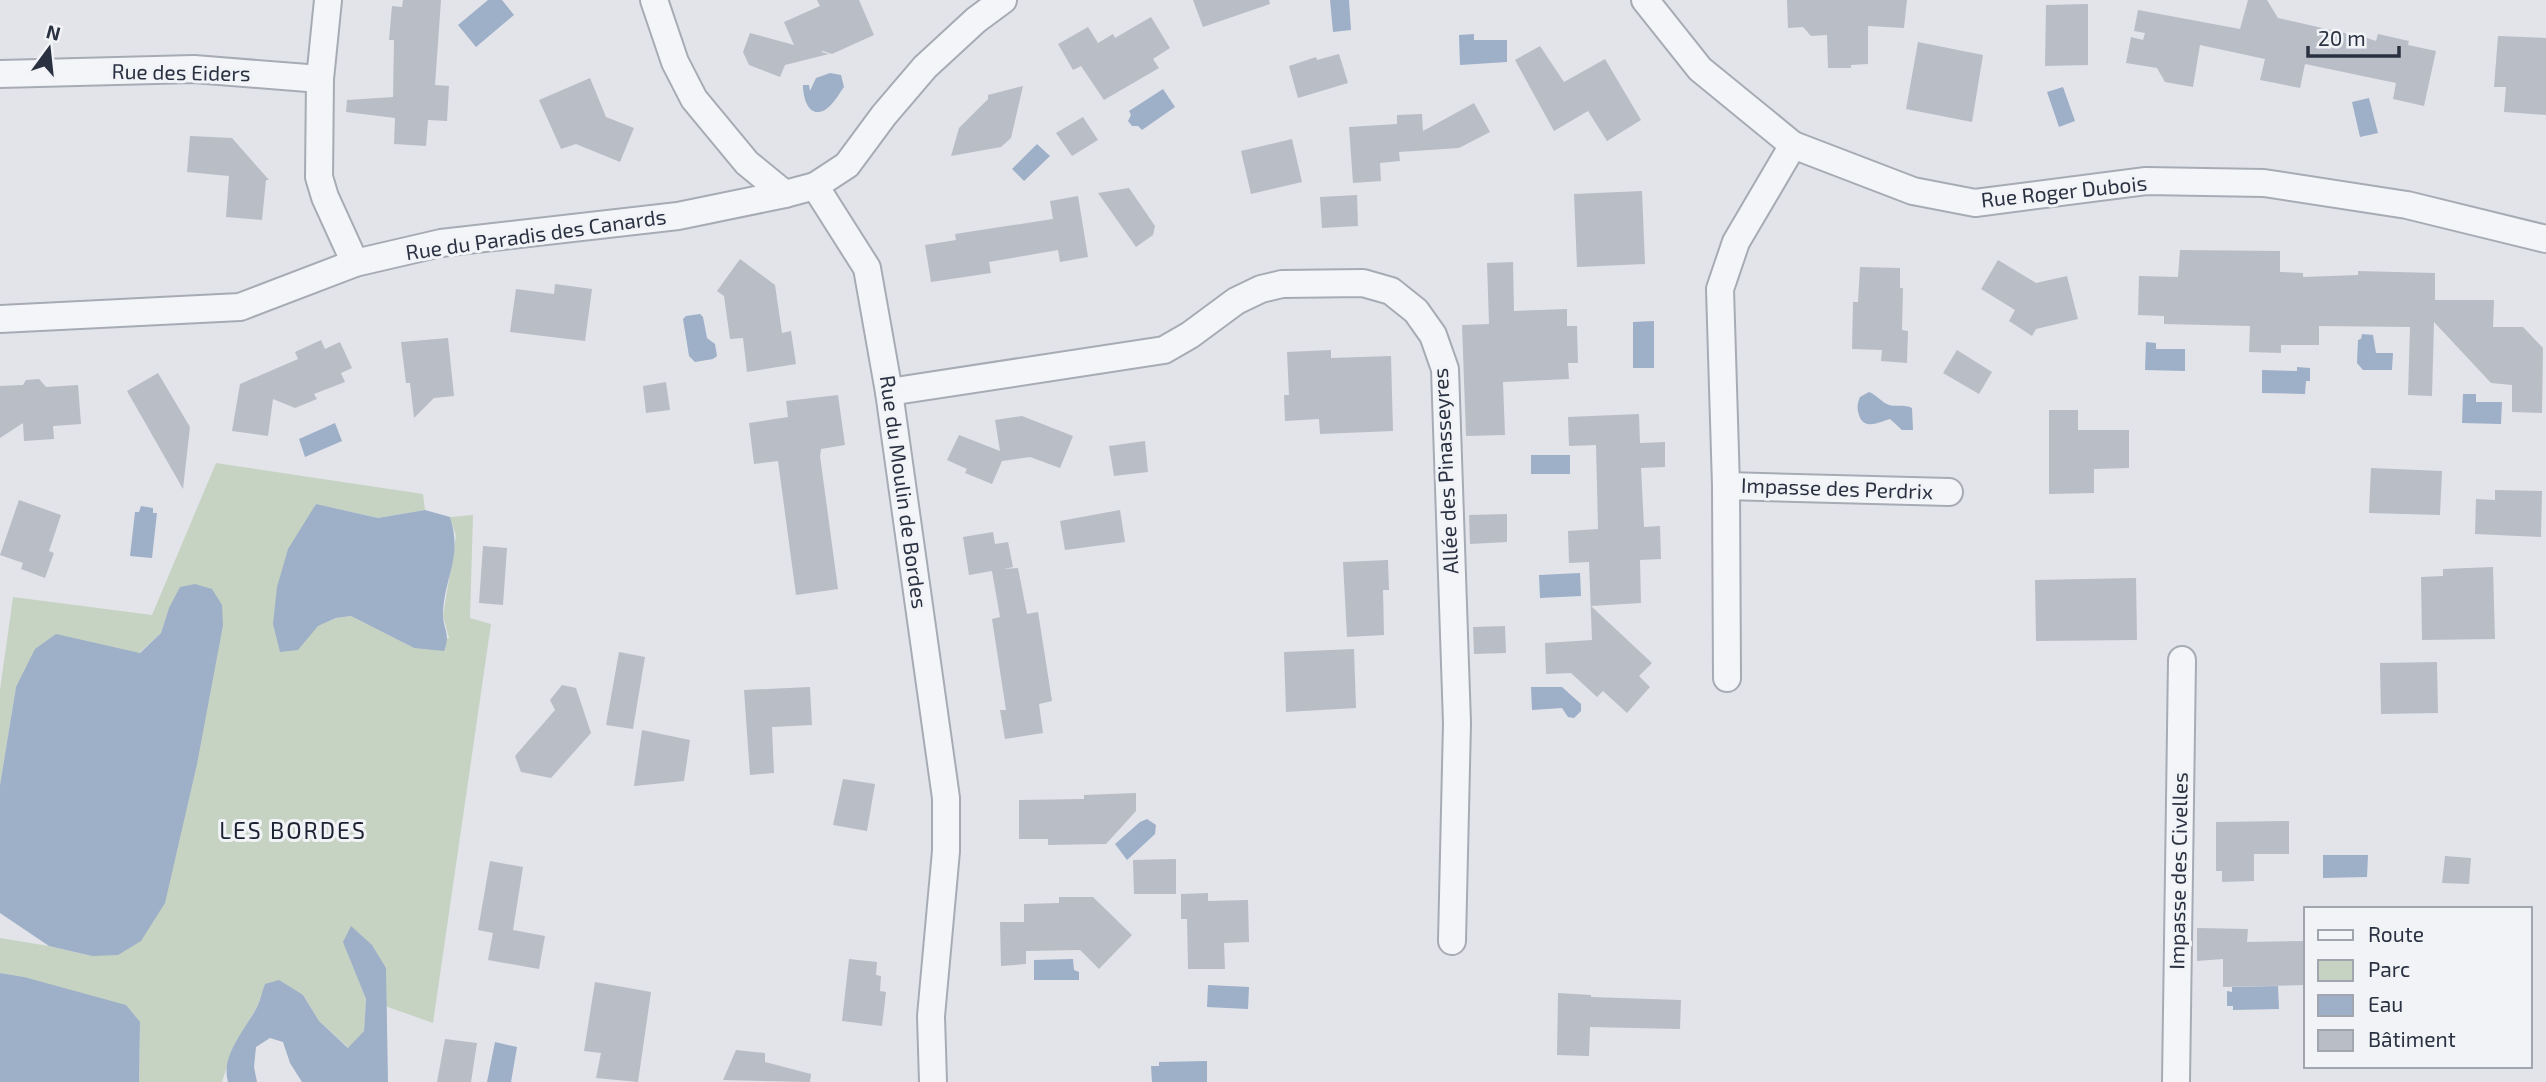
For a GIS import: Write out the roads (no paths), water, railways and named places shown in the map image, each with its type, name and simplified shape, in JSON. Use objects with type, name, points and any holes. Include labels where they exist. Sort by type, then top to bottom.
[{"type":"street","points":[[328,0],[320,79],[319,177],[325,197],[355,263]]},
{"type":"street","points":[[654,0],[675,62],[694,99],[747,163],[785,194],[815,186],[847,165],[884,115],[925,67],[976,20],[1003,0]]},
{"type":"street","name":"Rue Roger Dubois","points":[[1645,0],[1700,69],[1793,145],[1913,191],[1975,203],[2146,181],[2263,183],[2407,205],[2546,239]]},
{"type":"street","name":"Rue des Eiders","points":[[0,74],[194,69],[320,79]]},
{"type":"street","name":"Impasse des Perdrix","points":[[1727,678],[1726,486],[1720,289],[1735,242],[1793,145]]},
{"type":"street","name":"Rue du Moulin de Bordes","points":[[815,186],[867,268],[889,392],[946,798],[946,851],[930,1016],[933,1082]]},
{"type":"street","name":"Rue du Paradis des Canards","points":[[0,319],[240,307],[355,263],[441,243],[678,216],[785,194]]},
{"type":"street","name":"Allée des Pinasseyres","points":[[889,392],[1164,349],[1189,335],[1236,301],[1261,289],[1282,284],[1363,284],[1391,291],[1416,311],[1433,335],[1445,369],[1457,723],[1452,941]]},
{"type":"street","name":"Impasse des Perdrix","points":[[1726,486],[1949,492]]},
{"type":"street","name":"Impasse des Civelles","points":[[2176,1082],[2182,660]]},
{"type":"water","points":[[488,0],[502,0],[514,15],[476,47],[458,25]]},
{"type":"water","points":[[1330,0],[1349,0],[1351,30],[1333,32]]},
{"type":"water","points":[[1474,34],[1474,40],[1507,40],[1507,62],[1460,65],[1459,35]]},
{"type":"water","points":[[830,73],[841,75],[844,87],[828,108],[814,112],[805,101],[803,85],[809,85],[810,91],[816,78]]},
{"type":"water","points":[[2063,87],[2075,121],[2059,127],[2047,92]]},
{"type":"water","points":[[1163,89],[1175,107],[1142,130],[1138,126],[1132,126],[1128,121],[1131,115],[1129,111]]},
{"type":"water","points":[[2369,98],[2378,133],[2360,137],[2352,102]]},
{"type":"water","points":[[1037,144],[1050,156],[1024,181],[1012,169]]},
{"type":"water","points":[[700,314],[707,338],[715,344],[717,356],[695,362],[689,356],[683,319]]},
{"type":"water","points":[[1654,321],[1654,368],[1633,368],[1633,322]]},
{"type":"water","points":[[2362,334],[2373,335],[2376,353],[2393,353],[2392,370],[2363,370],[2357,363],[2358,340]]},
{"type":"water","points":[[2146,342],[2156,343],[2156,349],[2185,349],[2185,371],[2145,370]]},
{"type":"water","points":[[2297,367],[2310,368],[2310,381],[2306,381],[2305,394],[2262,393],[2262,370],[2297,371]]},
{"type":"water","points":[[1869,392],[1889,405],[1912,408],[1913,430],[1902,430],[1890,419],[1872,424],[1864,423],[1859,415],[1858,404],[1860,397]]},
{"type":"water","points":[[2463,394],[2476,394],[2476,402],[2502,402],[2501,424],[2462,423]]},
{"type":"water","points":[[335,423],[342,441],[305,457],[299,439]]},
{"type":"water","points":[[1531,455],[1570,455],[1570,474],[1531,474]]},
{"type":"water","points":[[316,504],[378,518],[425,510],[450,517],[455,544],[444,601],[443,619],[447,640],[444,651],[414,648],[351,616],[336,618],[318,626],[298,650],[280,652],[273,624],[277,587],[288,549]]},
{"type":"water","points":[[141,506],[153,508],[153,513],[157,513],[152,558],[130,556],[135,512],[139,512]]},
{"type":"water","points":[[1580,573],[1581,596],[1540,598],[1539,575]]},
{"type":"water","points":[[195,584],[212,589],[222,605],[223,625],[197,764],[165,903],[141,941],[118,955],[92,956],[49,946],[0,913],[0,785],[16,687],[35,649],[56,634],[140,653],[161,633],[169,608],[180,587]]},
{"type":"water","points":[[1531,687],[1562,687],[1581,704],[1581,711],[1574,718],[1568,717],[1562,708],[1532,710]]},
{"type":"water","points":[[1147,819],[1156,825],[1155,834],[1127,860],[1115,844]]},
{"type":"water","points":[[2323,855],[2368,855],[2367,877],[2323,878]]},
{"type":"water","points":[[351,926],[372,945],[386,968],[388,1082],[302,1082],[290,1063],[283,1042],[270,1038],[256,1047],[254,1067],[257,1082],[228,1082],[231,1052],[258,1005],[265,984],[279,980],[303,995],[319,1021],[348,1048],[364,1031],[366,999],[343,942]]},
{"type":"water","points":[[1073,959],[1074,970],[1079,972],[1079,980],[1034,980],[1034,960]]},
{"type":"water","points":[[0,973],[126,1005],[140,1022],[139,1082],[0,1082]]},
{"type":"water","points":[[1208,985],[1249,987],[1248,1009],[1207,1007]]},
{"type":"water","points":[[2278,986],[2279,1009],[2233,1010],[2233,1006],[2227,1006],[2227,991],[2232,992],[2232,987]]},
{"type":"water","points":[[495,1042],[517,1047],[511,1082],[487,1082]]},
{"type":"water","points":[[1207,1061],[1207,1082],[1152,1082],[1151,1066],[1159,1066],[1159,1062]]},
{"type":"district","name":"LES BORDES","points":[[293,831]]}]
